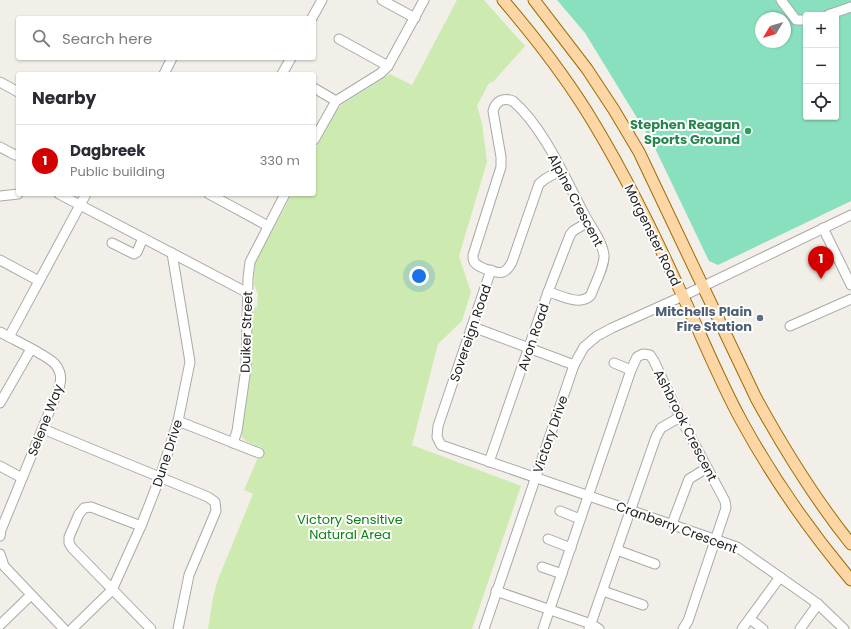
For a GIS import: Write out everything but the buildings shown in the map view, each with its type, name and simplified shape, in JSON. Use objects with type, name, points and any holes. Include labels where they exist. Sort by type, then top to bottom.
[{"type":"main road","name":"Morgenster Road","points":[[503,0],[549,57],[592,120],[628,183],[740,418],[805,523],[851,580]]},
{"type":"main road","name":"Morgenster Road","points":[[534,0],[578,55],[639,152],[756,398],[810,489],[851,544]]},
{"type":"street","points":[[313,16],[322,0]]},
{"type":"street","points":[[382,0],[415,18]]},
{"type":"street","points":[[316,136],[336,101],[381,73],[388,66],[424,0]]},
{"type":"street","points":[[781,0],[796,20],[803,20]]},
{"type":"street","points":[[836,12],[851,6]]},
{"type":"street","points":[[339,39],[388,66]]},
{"type":"street","points":[[165,72],[171,60]]},
{"type":"street","points":[[285,72],[290,60]]},
{"type":"street","points":[[0,82],[16,91]]},
{"type":"street","points":[[316,89],[336,101]]},
{"type":"street","name":"Alpine Crescent","points":[[505,99],[514,101],[543,138],[597,237],[604,256],[603,263],[590,295],[584,301],[579,301],[548,292]]},
{"type":"street","name":"Sovereign Road","points":[[440,443],[437,437],[438,426],[473,327],[491,270],[477,265],[473,261],[473,255],[501,167],[501,157],[493,111],[497,102],[505,99]]},
{"type":"street","points":[[0,147],[16,155]]},
{"type":"street","points":[[491,270],[501,272],[508,268],[512,262],[539,184],[561,170]]},
{"type":"street","points":[[0,196],[16,194]]},
{"type":"street","points":[[63,196],[248,293]]},
{"type":"street","points":[[9,338],[85,196]]},
{"type":"street","points":[[216,196],[268,226]]},
{"type":"street","name":"Duiker Street","points":[[233,443],[237,431],[246,368],[248,278],[250,262],[284,196]]},
{"type":"street","name":"Victory Drive","points":[[484,629],[496,590],[574,365],[584,348],[597,336],[612,328],[683,296],[851,215]]},
{"type":"street","name":"Avon Road","points":[[489,462],[530,348],[548,292],[570,235],[573,231],[588,222]]},
{"type":"street","points":[[823,228],[851,285]]},
{"type":"street","points":[[112,243],[134,254],[137,252],[143,238]]},
{"type":"street","name":"Dune Drive","points":[[72,629],[112,590],[160,477],[178,421],[190,362],[172,253]]},
{"type":"street","points":[[0,260],[39,281]]},
{"type":"street","points":[[790,326],[851,299]]},
{"type":"street","points":[[473,327],[574,365]]},
{"type":"street","name":"Selene Way","points":[[0,332],[51,359],[57,366],[60,375],[59,388],[1,530],[0,536]]},
{"type":"street","points":[[0,403],[31,349]]},
{"type":"street","name":"Ashbrook Crescent","points":[[631,370],[637,357],[643,354],[650,355],[654,360],[680,417],[725,502],[726,508],[688,621],[683,629]]},
{"type":"street","points":[[543,629],[631,370],[614,363]]},
{"type":"street","points":[[496,590],[550,609],[593,627],[616,550],[658,432],[667,424],[680,417]]},
{"type":"street","points":[[178,421],[259,453]]},
{"type":"street","points":[[43,428],[208,497],[215,502],[216,511],[189,575],[178,629]]},
{"type":"street","name":"Cranberry Crescent","points":[[440,443],[446,447],[588,494],[737,547],[818,604],[844,629]]},
{"type":"street","points":[[0,466],[22,478]]},
{"type":"street","points":[[672,524],[689,479],[707,468]]},
{"type":"street","points":[[140,526],[91,507],[84,508],[79,514],[69,537],[69,543],[112,590],[151,629]]},
{"type":"street","points":[[560,511],[580,519]]},
{"type":"street","points":[[548,539],[570,548]]},
{"type":"street","points":[[616,550],[655,564]]},
{"type":"street","points":[[0,554],[4,566],[64,629]]},
{"type":"street","points":[[542,567],[562,574]]},
{"type":"street","points":[[742,629],[780,577]]},
{"type":"street","points":[[603,591],[643,605]]},
{"type":"street","points":[[0,625],[31,595]]},
{"type":"street","points":[[800,629],[818,604]]},
{"type":"street","points":[[750,619],[762,629]]},
{"type":"green space","name":"Victory Sensitive Natural Area","points":[[457,0],[484,0],[525,46],[493,82],[489,83],[477,106],[482,123],[487,162],[459,256],[471,292],[462,321],[438,344],[412,445],[521,486],[472,629],[208,629],[217,582],[253,494],[244,490],[262,448],[246,441],[242,437],[250,372],[253,308],[257,307],[258,294],[254,285],[255,263],[291,196],[316,196],[316,148],[341,105],[390,74],[412,85]]},
{"type":"green space","name":"Stephen Reagan Sports Ground","points":[[557,0],[851,0],[851,201],[718,265],[709,261],[653,144],[585,33]]},
{"type":"place","name":"Stephen Reagan Sports Ground","points":[[748,131]]},
{"type":"place","name":"Dagbreek","points":[[821,279]]},
{"type":"place","name":"Mitchells Plain Fire Station","points":[[760,318]]}]
